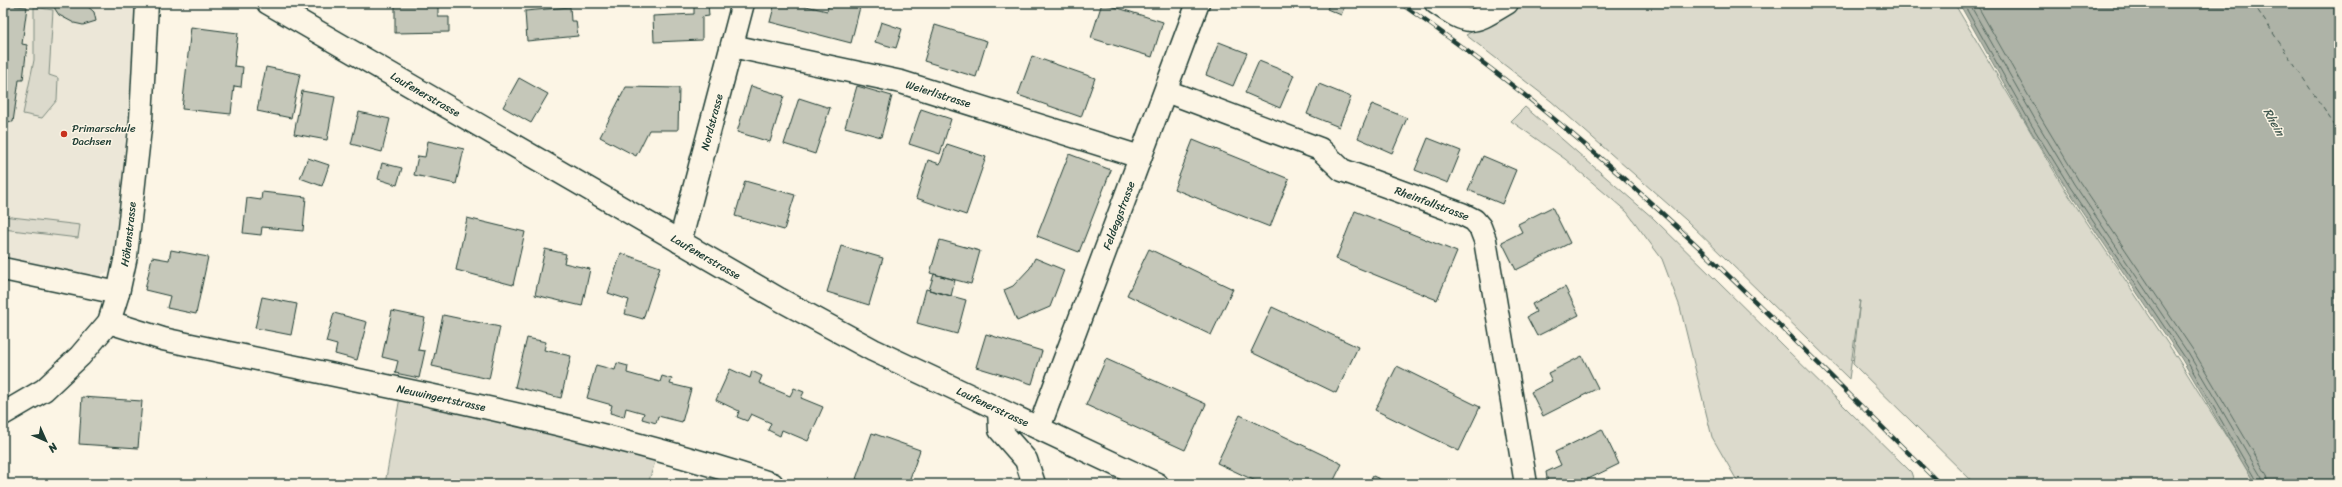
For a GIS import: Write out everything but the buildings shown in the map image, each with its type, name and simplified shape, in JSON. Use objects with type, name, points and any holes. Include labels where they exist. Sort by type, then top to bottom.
[{"type":"street","name":"Höhenstrasse","points":[[3,414],[44,390],[80,356],[109,322],[118,293],[126,256],[141,119],[147,3]]},
{"type":"street","name":"Laufenerstrasse","points":[[268,3],[680,242],[873,350],[1157,484]]},
{"type":"street","name":"Nordstrasse","points":[[680,242],[743,3]]},
{"type":"street","name":"Feldeggstrasse","points":[[1039,428],[1198,3]]},
{"type":"street","points":[[1436,3],[1457,18],[1471,21],[1486,16],[1507,3]]},
{"type":"street","name":"Weierlistrasse","points":[[732,46],[901,82],[1140,158]]},
{"type":"street","name":"Rheinfallstrasse","points":[[1166,91],[1320,149],[1342,170],[1441,206],[1474,220],[1480,227],[1485,240],[1526,484]]},
{"type":"street","points":[[3,269],[118,293]]},
{"type":"street","name":"Neuwingertstrasse","points":[[109,322],[163,339],[494,410],[657,448],[772,484]]},
{"type":"street","points":[[999,410],[1000,430],[1026,460],[1034,484]]},
{"type":"shaded area","name":"Primarschule Dachsen","points":[[3,3],[138,3],[114,268],[90,281],[3,264]]},
{"type":"shaded area","points":[[1522,3],[1954,3],[2066,191],[2178,359],[2256,484],[1975,484],[1853,364],[1860,300],[1849,379],[1686,220],[1551,101],[1466,35]]},
{"type":"shaded area","points":[[34,7],[53,10],[49,75],[58,78],[57,100],[42,118],[23,114],[34,60]]},
{"type":"shaded area","points":[[1525,107],[1653,218],[1911,472],[1915,484],[1739,484],[1712,437],[1680,307],[1662,259],[1627,212],[1565,159],[1511,121]]},
{"type":"shaded area","points":[[3,216],[80,225],[78,238],[3,229]]},
{"type":"shaded area","points":[[400,397],[657,455],[648,484],[385,484]]},
{"type":"water","name":"Rhein","points":[[1959,3],[2339,3],[2339,484],[2255,484],[2181,358],[2067,189],[2028,126]]},
{"type":"ferry route","points":[[2253,3],[2339,132]]},
{"type":"railway","points":[[1400,3],[1473,55],[1526,96],[1646,199],[1746,292],[1940,484]]},
{"type":"place","name":"Primarschule Dachsen","points":[[64,134]]}]
